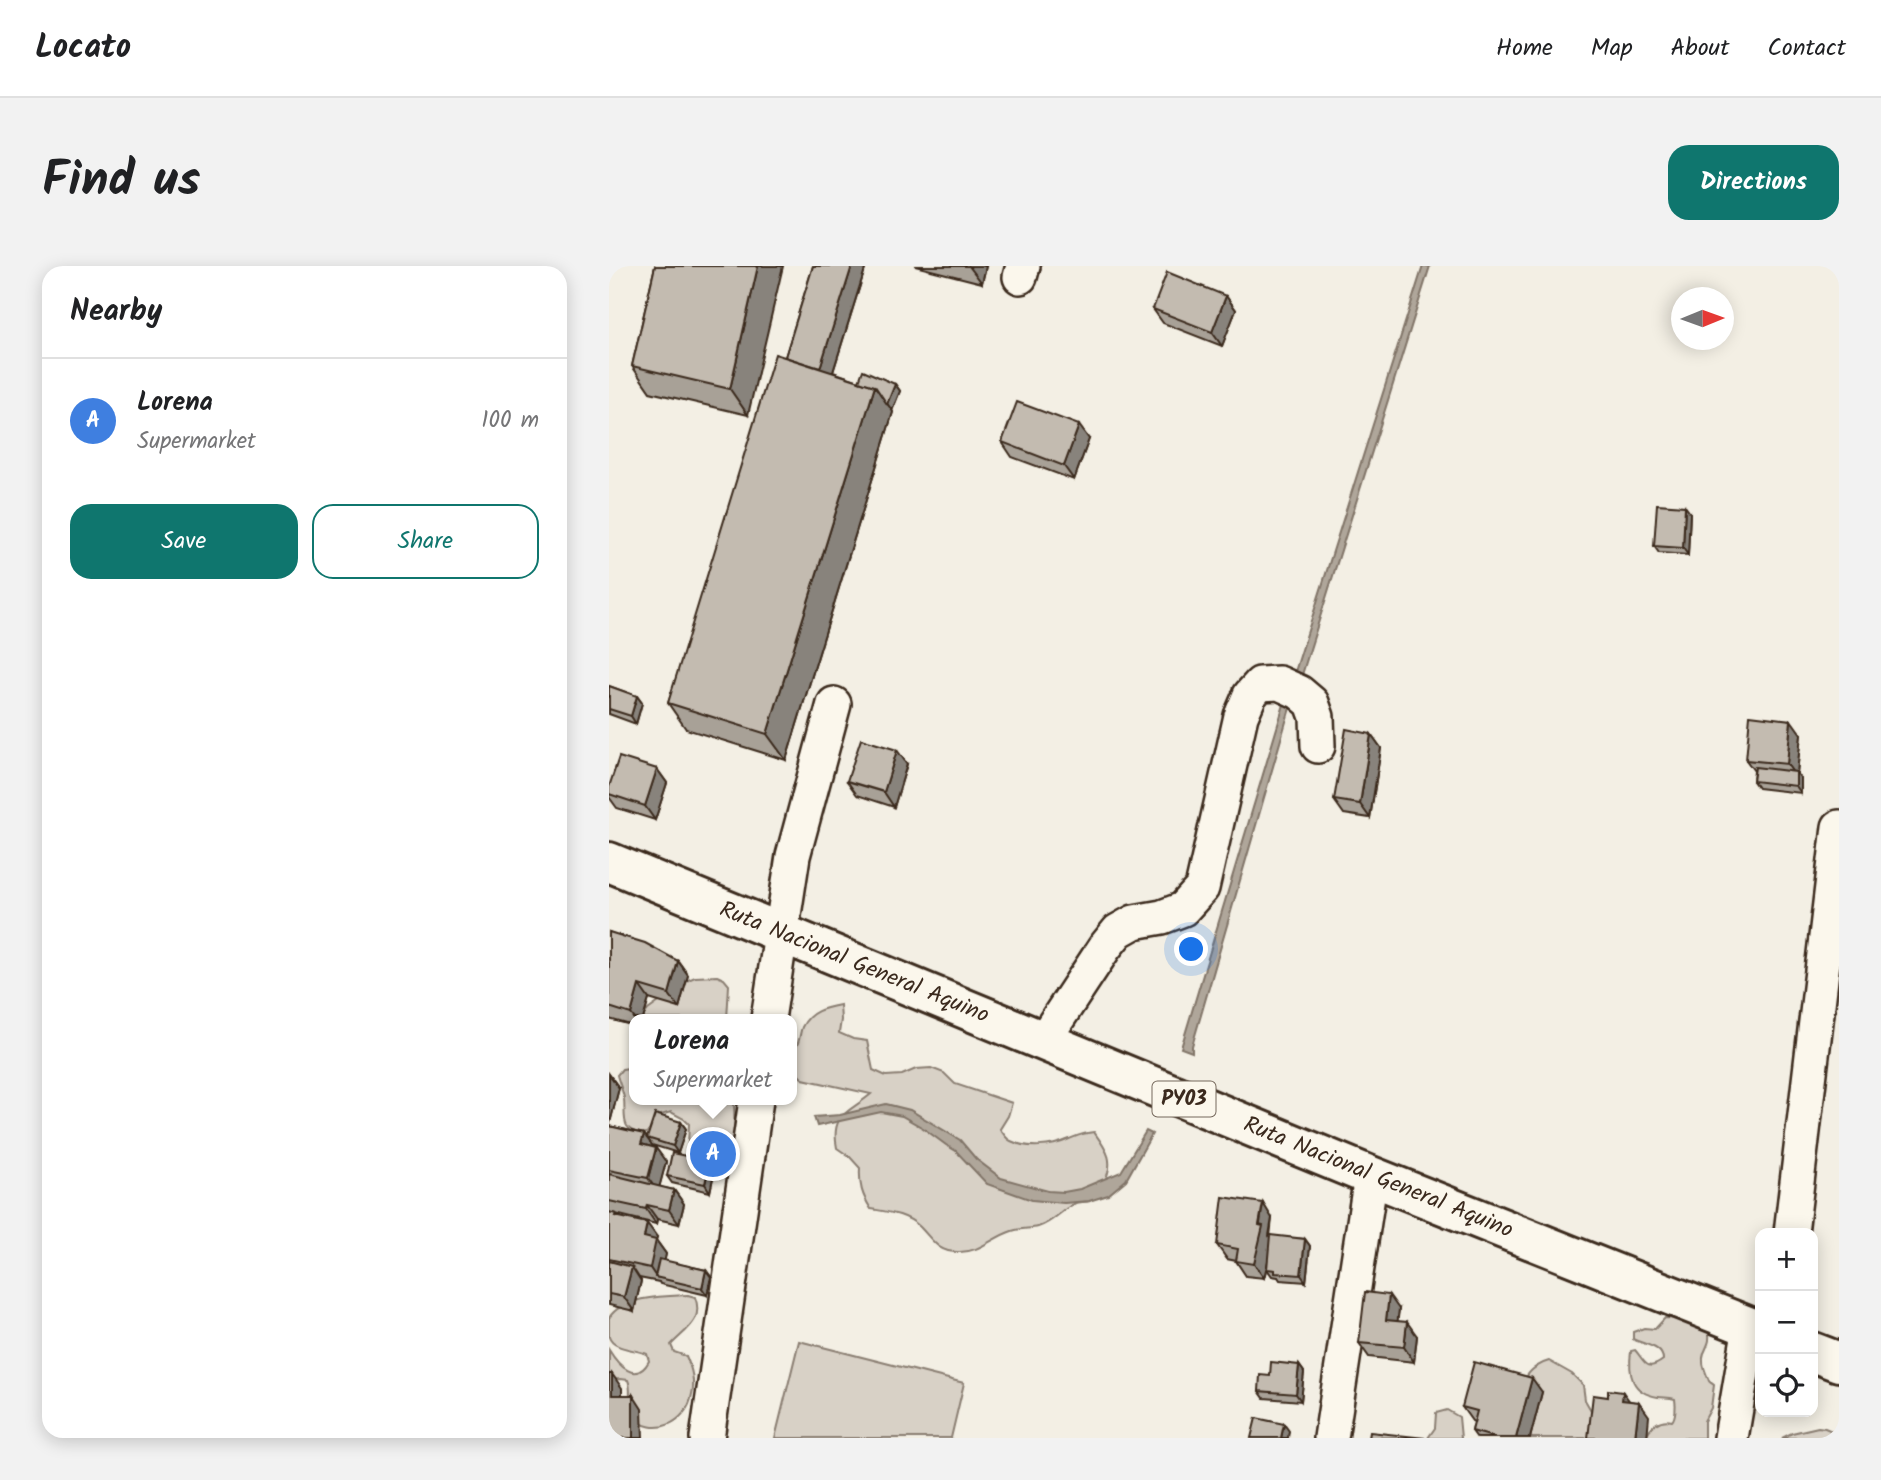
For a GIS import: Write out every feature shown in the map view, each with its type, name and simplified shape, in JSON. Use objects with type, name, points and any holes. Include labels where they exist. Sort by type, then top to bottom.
[{"type":"highway","name":"Ruta Nacional General Aquino","points":[[609,862],[1371,1176],[1755,1328]]},
{"type":"highway","points":[[1818,1354],[1839,1362]]},
{"type":"street","points":[[1043,1041],[1118,931],[1134,922],[1162,917],[1183,909],[1202,888],[1241,716],[1250,695],[1259,684],[1279,683],[1300,692],[1312,703],[1317,717],[1318,746]]},
{"type":"street","points":[[769,1014],[793,856],[834,704]]},
{"type":"street","points":[[1792,1228],[1839,827]]},
{"type":"street","points":[[708,1438],[755,1105]]},
{"type":"street","points":[[1331,1438],[1371,1176]]},
{"type":"street","points":[[1731,1438],[1755,1328]]},
{"type":"shaded area","points":[[1423,266],[1430,266],[1301,678],[1294,675]]},
{"type":"shaded area","points":[[1288,691],[1294,694],[1192,1052],[1181,1048]]},
{"type":"shaded area","points":[[717,976],[724,979],[729,985],[727,1014],[645,1014],[666,997],[681,992],[688,980]]},
{"type":"shaded area","points":[[840,1005],[839,1033],[867,1041],[873,1070],[886,1076],[931,1068],[944,1073],[955,1084],[1012,1103],[1000,1129],[1017,1144],[1047,1146],[1094,1132],[1106,1151],[1109,1163],[1107,1176],[1096,1196],[1090,1201],[1069,1207],[1043,1225],[1012,1231],[966,1252],[945,1250],[909,1219],[871,1209],[862,1190],[860,1168],[837,1148],[836,1127],[843,1115],[871,1094],[803,1079],[797,1074],[797,1045],[802,1027],[809,1017],[828,1007]]},
{"type":"shaded area","points":[[629,1068],[629,1105],[734,1105],[735,1145],[731,1159],[720,1170],[712,1171],[692,1159],[688,1145],[689,1124],[671,1112],[657,1116],[650,1131],[644,1134],[627,1127],[623,1095],[617,1075],[622,1069]]},
{"type":"shaded area","points":[[886,1104],[910,1110],[960,1140],[976,1159],[1001,1178],[1048,1191],[1080,1189],[1121,1172],[1146,1131],[1152,1134],[1126,1180],[1108,1195],[1089,1201],[1064,1203],[1032,1200],[987,1184],[956,1151],[902,1116],[881,1112],[817,1126],[814,1117],[840,1115]]},
{"type":"shaded area","points":[[688,1295],[695,1297],[695,1319],[671,1345],[674,1352],[686,1356],[692,1375],[692,1394],[689,1404],[676,1420],[668,1425],[650,1426],[633,1417],[628,1380],[609,1380],[609,1350],[622,1366],[633,1372],[644,1368],[649,1361],[647,1354],[620,1347],[611,1341],[609,1318],[615,1311],[634,1301]]},
{"type":"shaded area","points":[[1665,1318],[1684,1319],[1708,1330],[1709,1339],[1703,1362],[1709,1381],[1714,1385],[1711,1408],[1704,1421],[1704,1438],[1646,1438],[1656,1424],[1672,1421],[1675,1399],[1649,1395],[1633,1381],[1631,1351],[1635,1350],[1649,1365],[1663,1360],[1656,1349],[1633,1339],[1633,1332],[1644,1328],[1655,1329]]},
{"type":"shaded area","points":[[799,1341],[964,1383],[951,1438],[775,1438]]},
{"type":"shaded area","points":[[1549,1361],[1572,1374],[1583,1385],[1585,1400],[1592,1412],[1595,1438],[1524,1438],[1525,1381],[1534,1369]]},
{"type":"shaded area","points":[[1447,1410],[1459,1417],[1461,1438],[1428,1438],[1435,1428],[1436,1413]]},
{"type":"shaded area","points":[[1818,1427],[1839,1434],[1839,1438],[1782,1438],[1792,1433]]},
{"type":"building","points":[[655,266],[758,266],[730,389],[632,366]]},
{"type":"building","points":[[813,266],[852,266],[820,368],[785,357]]},
{"type":"building","points":[[1167,272],[1226,296],[1212,332],[1153,309]]},
{"type":"building","points":[[775,354],[875,386],[767,734],[668,703]]},
{"type":"building","points":[[863,370],[895,384],[887,404],[875,386],[859,381]]},
{"type":"building","points":[[1017,402],[1079,425],[1064,466],[1002,442]]},
{"type":"building","points":[[1657,504],[1685,506],[1683,548],[1654,546]]},
{"type":"building","points":[[609,686],[637,696],[631,716],[609,709]]},
{"type":"building","points":[[1750,715],[1791,720],[1787,764],[1746,760]]},
{"type":"building","points":[[1346,729],[1371,734],[1360,804],[1334,800]]},
{"type":"building","points":[[861,739],[897,750],[884,792],[847,781]]},
{"type":"building","points":[[619,757],[657,769],[645,806],[609,794]]},
{"type":"building","points":[[1755,767],[1796,772],[1796,786],[1753,781]]},
{"type":"building","points":[[609,932],[645,943],[678,961],[669,994],[639,985],[631,1014],[609,1007]]},
{"type":"building","points":[[655,1114],[681,1122],[673,1146],[647,1138]]},
{"type":"building","points":[[609,1126],[644,1134],[641,1144],[656,1148],[648,1178],[609,1170]]},
{"type":"building","points":[[672,1153],[710,1161],[705,1184],[667,1176]]},
{"type":"building","points":[[609,1174],[674,1190],[669,1210],[647,1205],[646,1209],[609,1201]]},
{"type":"building","points":[[1223,1197],[1263,1203],[1259,1225],[1263,1226],[1254,1264],[1236,1261],[1238,1249],[1217,1245]]},
{"type":"building","points":[[609,1212],[616,1214],[615,1216],[647,1223],[644,1237],[656,1240],[650,1268],[609,1259]]},
{"type":"building","points":[[1270,1235],[1305,1239],[1301,1275],[1275,1273],[1275,1270],[1267,1269]]},
{"type":"building","points":[[659,1259],[706,1270],[702,1288],[655,1277]]},
{"type":"building","points":[[609,1261],[632,1267],[624,1297],[609,1294]]},
{"type":"building","points":[[1365,1292],[1389,1295],[1386,1320],[1407,1322],[1404,1347],[1359,1343]]},
{"type":"building","points":[[1271,1362],[1299,1365],[1296,1394],[1259,1391],[1260,1375],[1270,1376]]},
{"type":"building","points":[[1474,1362],[1532,1378],[1516,1438],[1492,1438],[1472,1431],[1477,1411],[1462,1407]]},
{"type":"building","points":[[609,1374],[612,1374],[612,1395],[633,1395],[633,1438],[609,1438]]},
{"type":"building","points":[[1608,1390],[1623,1392],[1622,1400],[1639,1402],[1635,1438],[1588,1438],[1593,1395],[1608,1397]]},
{"type":"building","points":[[1256,1418],[1284,1424],[1281,1438],[1251,1438]]},
{"type":"building","points":[[1370,1432],[1425,1438],[1369,1438]]},
{"type":"place","name":"Lorena","points":[[713,1154]]}]
